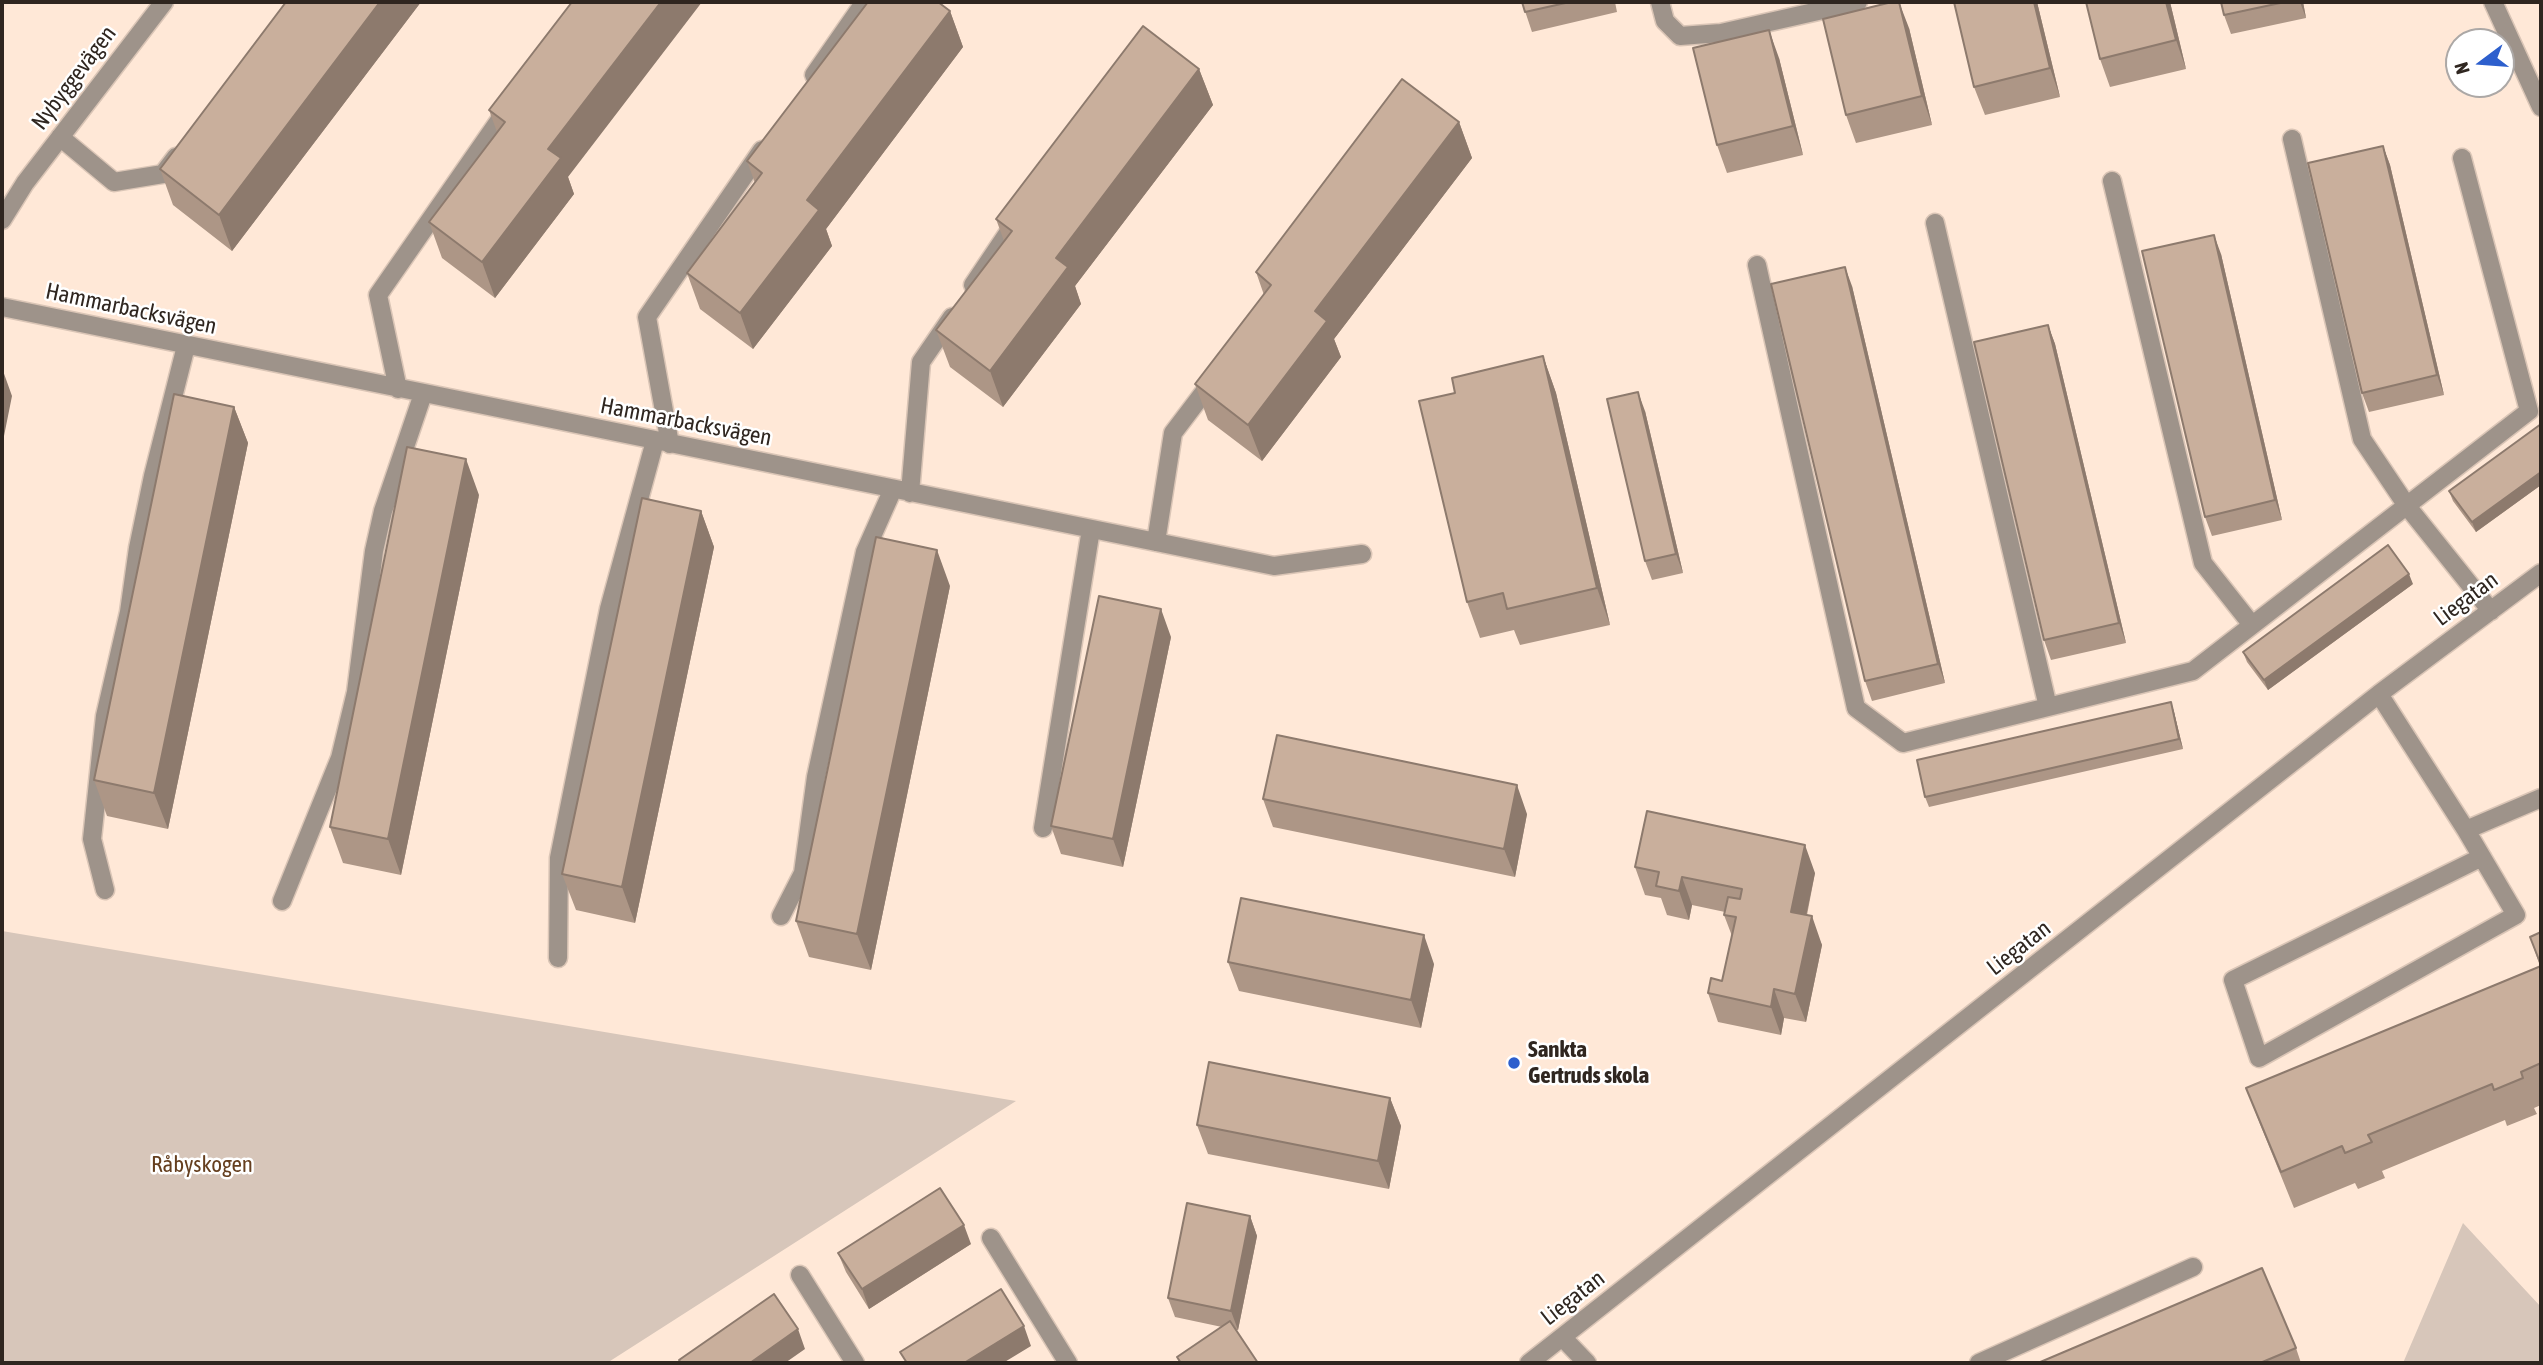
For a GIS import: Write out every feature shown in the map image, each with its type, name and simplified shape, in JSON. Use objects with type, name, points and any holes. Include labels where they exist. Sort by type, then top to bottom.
[{"type":"street","name":"Nybyggevägen","points":[[2,220],[60,137],[164,2]]},
{"type":"street","points":[[1660,2],[1665,21],[1680,36],[1721,33],[1858,2]]},
{"type":"street","points":[[2493,2],[2541,107]]},
{"type":"street","points":[[806,86],[862,6]]},
{"type":"street","points":[[398,389],[378,295],[519,92]]},
{"type":"street","points":[[558,958],[559,858],[610,609],[663,442],[647,317],[774,132]]},
{"type":"street","points":[[60,137],[114,182],[163,174],[189,142]]},
{"type":"street","points":[[2292,139],[2362,439],[2407,506],[2491,611]]},
{"type":"street","points":[[1757,265],[1856,708],[1903,743],[2193,671],[2529,411],[2462,158]]},
{"type":"street","points":[[2112,181],[2203,563],[2252,625]]},
{"type":"street","points":[[781,916],[803,873],[816,777],[863,564],[902,491],[921,362],[1028,203]]},
{"type":"street","points":[[1935,223],[2048,707]]},
{"type":"street","name":"Hammarbacksvägen","points":[[2,307],[1274,566],[1362,554]]},
{"type":"street","points":[[105,890],[92,838],[105,716],[129,612],[150,488],[186,346]]},
{"type":"street","points":[[1156,542],[1173,433],[1222,368]]},
{"type":"street","points":[[282,901],[340,758],[356,692],[380,524],[423,394]]},
{"type":"street","points":[[1043,828],[1091,529]]},
{"type":"street","name":"Liegatan","points":[[1529,1363],[2379,694],[2541,573]]},
{"type":"street","points":[[2379,694],[2466,830],[2482,857],[2516,915],[2259,1058],[2233,980],[2482,857]]},
{"type":"street","points":[[2466,830],[2541,798]]},
{"type":"street","points":[[991,1238],[1068,1363]]},
{"type":"street","points":[[1979,1363],[2193,1266]]},
{"type":"street","points":[[800,1275],[855,1363]]},
{"type":"street","points":[[1562,1337],[1587,1363]]},
{"type":"green space","name":"Råbyskogen","points":[[2,931],[1016,1101],[607,1363],[2,1363]]},
{"type":"green space","points":[[2463,1223],[2541,1307],[2541,1363],[2403,1363]]},
{"type":"building","points":[[286,2],[380,2],[219,215],[160,169]]},
{"type":"building","points":[[572,2],[661,2],[548,149],[561,158],[482,262],[429,222],[505,122],[489,110]]},
{"type":"building","points":[[868,2],[938,2],[950,11],[807,200],[819,210],[740,313],[687,273],[762,173],[747,161]]},
{"type":"building","points":[[1522,2],[1570,2],[1525,12]]},
{"type":"building","points":[[1899,2],[1922,96],[1846,115],[1823,19]]},
{"type":"building","points":[[1954,2],[2034,2],[2050,68],[1974,87]]},
{"type":"building","points":[[2086,2],[2166,2],[2176,40],[2100,59]]},
{"type":"building","points":[[2221,2],[2285,2],[2224,15]]},
{"type":"building","points":[[1143,26],[1199,69],[1056,258],[1068,267],[990,371],[936,330],[1012,231],[996,219]]},
{"type":"building","points":[[1769,30],[1793,126],[1717,145],[1693,48]]},
{"type":"building","points":[[1402,79],[1459,122],[1315,311],[1327,321],[1248,425],[1195,384],[1271,285],[1256,272]]},
{"type":"building","points":[[2383,146],[2437,375],[2362,393],[2308,163]]},
{"type":"building","points":[[2214,235],[2275,500],[2205,517],[2142,251]]},
{"type":"building","points":[[1845,267],[1938,664],[1865,681],[1771,284]]},
{"type":"building","points":[[2048,325],[2119,623],[2044,640],[1974,342]]},
{"type":"building","points":[[1543,356],[1597,588],[1507,609],[1503,593],[1467,602],[1419,401],[1455,393],[1452,378]]},
{"type":"building","points":[[1638,392],[1676,554],[1645,561],[1607,399]]},
{"type":"building","points":[[174,394],[234,407],[154,793],[94,780]]},
{"type":"building","points":[[2541,424],[2541,472],[2472,522],[2449,491]]},
{"type":"building","points":[[407,447],[466,459],[388,839],[330,827]]},
{"type":"building","points":[[642,498],[701,511],[622,887],[562,874]]},
{"type":"building","points":[[876,537],[937,550],[857,934],[796,921]]},
{"type":"building","points":[[2388,545],[2409,574],[2264,680],[2243,652]]},
{"type":"building","points":[[1099,596],[1161,609],[1113,839],[1051,826]]},
{"type":"building","points":[[2171,702],[2179,739],[1925,797],[1917,760]]},
{"type":"building","points":[[1277,735],[1517,785],[1504,849],[1263,799]]},
{"type":"building","points":[[1647,811],[1805,845],[1791,912],[1812,916],[1795,994],[1774,989],[1771,1007],[1708,993],[1711,978],[1722,981],[1736,917],[1724,915],[1728,897],[1740,899],[1742,889],[1682,877],[1679,891],[1656,886],[1659,872],[1635,867]]},
{"type":"building","points":[[1241,898],[1424,935],[1411,1000],[1228,962]]},
{"type":"building","points":[[2541,932],[2541,965],[2530,937]]},
{"type":"building","points":[[2541,966],[2541,1063],[2521,1072],[2523,1078],[2494,1090],[2492,1084],[2368,1135],[2372,1142],[2345,1153],[2342,1146],[2281,1172],[2246,1088]]},
{"type":"building","points":[[1209,1062],[1390,1098],[1378,1161],[1197,1125]]},
{"type":"building","points":[[940,1188],[964,1225],[862,1289],[838,1253]]},
{"type":"building","points":[[1187,1203],[1250,1216],[1231,1311],[1168,1298]]},
{"type":"building","points":[[2262,1268],[2296,1348],[2260,1363],[2038,1363]]},
{"type":"building","points":[[1001,1289],[1024,1326],[964,1363],[907,1363],[900,1352]]},
{"type":"building","points":[[774,1294],[798,1329],[750,1363],[681,1363],[679,1360]]},
{"type":"building","points":[[1230,1321],[1258,1363],[1181,1363],[1177,1357]]},
{"type":"place","name":"Sankta Gertruds skola","points":[[1514,1063]]}]
